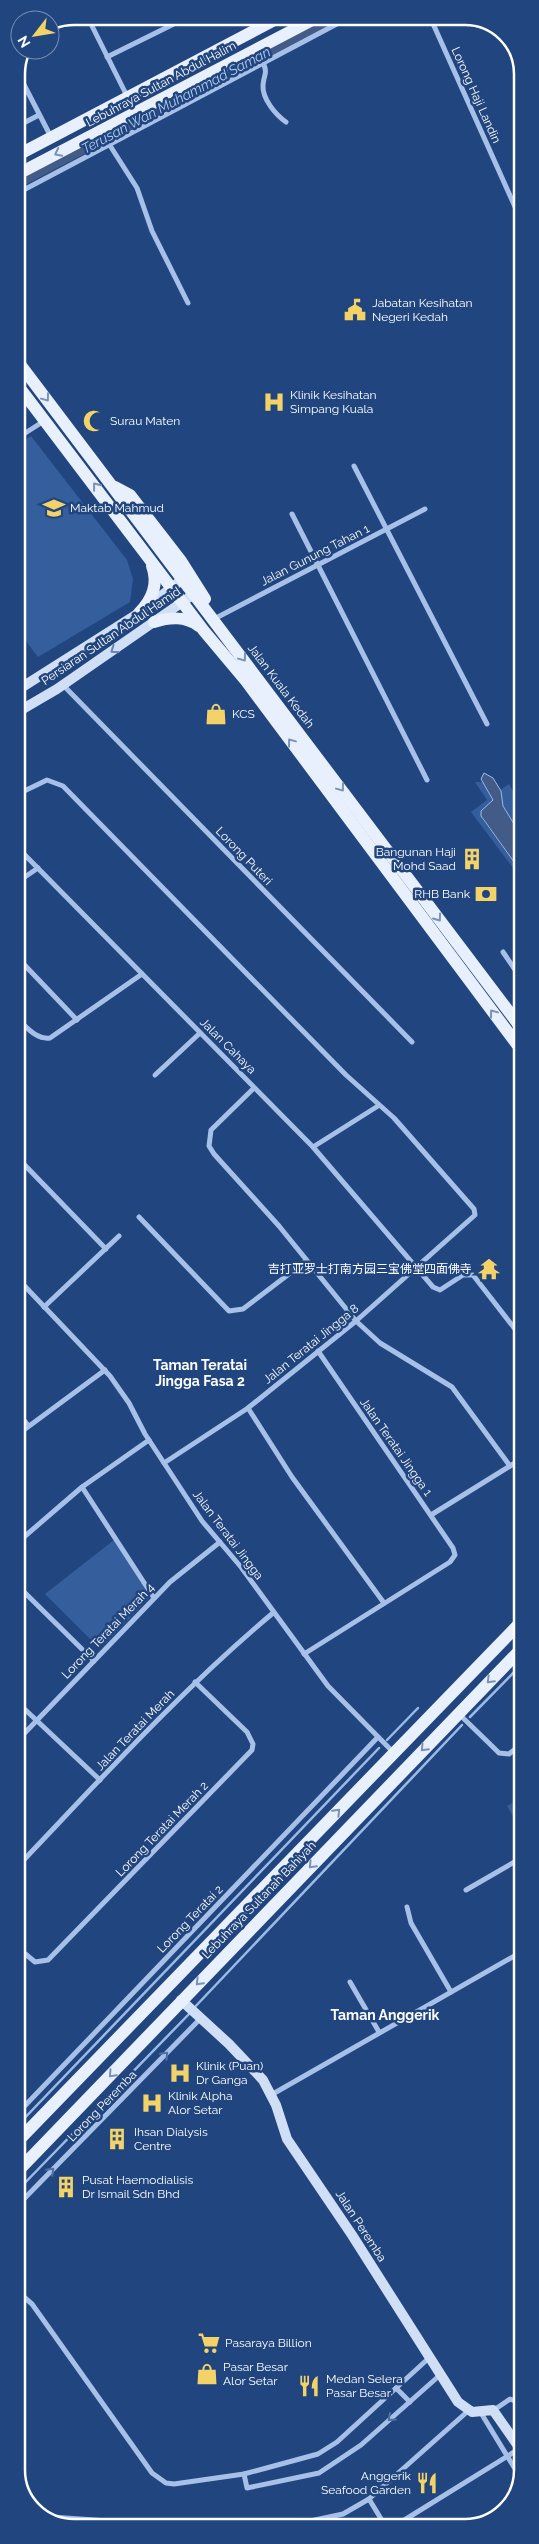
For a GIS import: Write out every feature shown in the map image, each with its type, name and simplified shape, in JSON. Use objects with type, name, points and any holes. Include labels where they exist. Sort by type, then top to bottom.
[{"type":"main road","name":"Lebuhraya Sultan Abdul Halim","points":[[25,151],[265,25]]},
{"type":"main road","name":"Lebuhraya Sultan Abdul Halim","points":[[25,170],[301,25]]},
{"type":"main road","name":"Jalan Kuala Kedah","points":[[25,371],[214,619],[514,1019]]},
{"type":"main road","name":"Jalan Kuala Kedah","points":[[25,394],[204,631],[246,681],[514,1041]]},
{"type":"main road","points":[[110,483],[130,495],[181,561],[200,588],[214,619]]},
{"type":"main road","points":[[139,613],[151,599],[154,590],[155,580],[151,561]]},
{"type":"main road","points":[[154,622],[164,619],[181,618],[196,624],[204,631]]},
{"type":"main road","name":"Lebuhraya Sultanah Bahiyah","points":[[25,2134],[446,1701],[514,1629]]},
{"type":"main road","points":[[446,1701],[472,1682],[514,1641]]},
{"type":"main road","name":"Lebuhraya Sultanah Bahiyah","points":[[25,2164],[184,2004],[458,1712],[514,1656]]},
{"type":"street","points":[[91,25],[127,97]]},
{"type":"street","points":[[107,57],[172,25]]},
{"type":"street","points":[[25,189],[335,25]]},
{"type":"street","name":"Lorong Haji Landin","points":[[434,25],[514,206]]},
{"type":"street","points":[[263,62],[267,73],[263,86],[266,95],[275,112],[286,122]]},
{"type":"street","points":[[25,87],[51,138]]},
{"type":"street","points":[[25,122],[39,114]]},
{"type":"street","points":[[109,144],[136,188],[152,231],[188,303]]},
{"type":"street","points":[[25,434],[45,420]]},
{"type":"street","points":[[354,466],[487,724]]},
{"type":"street","name":"Jalan Gunung Tahan 1","points":[[214,619],[425,509]]},
{"type":"street","points":[[292,514],[427,780]]},
{"type":"street","name":"Persiaran Sultan Abdul Hamid","points":[[25,685],[139,613],[183,579]]},
{"type":"street","name":"Persiaran Sultan Abdul Hamid","points":[[25,708],[63,685],[194,594]]},
{"type":"street","name":"Lorong Puteri","points":[[63,685],[412,1042]]},
{"type":"street","points":[[25,791],[47,780],[62,786],[378,1106],[312,1147]]},
{"type":"street","name":"Jalan Cahaya","points":[[25,855],[312,1147],[416,1268],[438,1290],[443,1289],[463,1275],[473,1275],[514,1328]]},
{"type":"street","points":[[25,877],[38,868]]},
{"type":"street","points":[[503,952],[514,968]]},
{"type":"street","points":[[25,965],[78,1020]]},
{"type":"street","points":[[25,1025],[43,1039],[50,1038],[142,974]]},
{"type":"street","points":[[155,1075],[200,1033]]},
{"type":"street","points":[[254,1088],[211,1130],[209,1146],[356,1321],[380,1343],[452,1386],[510,1466]]},
{"type":"street","name":"Jalan Teratai Jingga 8","points":[[164,1462],[248,1408],[356,1321],[475,1215],[474,1209],[394,1118],[378,1106]]},
{"type":"street","points":[[25,1165],[106,1248]]},
{"type":"street","points":[[138,1217],[229,1311],[243,1309],[306,1261]]},
{"type":"street","points":[[44,1307],[119,1236]]},
{"type":"street","name":"Jalan Teratai Jingga","points":[[25,1287],[105,1370],[131,1405],[149,1440],[202,1521],[220,1542],[328,1686],[394,1753]]},
{"type":"street","name":"Jalan Teratai Jingga 1","points":[[318,1352],[453,1548],[455,1556],[450,1562],[384,1603]]},
{"type":"street","points":[[25,1428],[105,1370]]},
{"type":"street","points":[[248,1408],[292,1477],[384,1603],[304,1654]]},
{"type":"street","points":[[25,1422],[28,1425]]},
{"type":"street","points":[[25,1536],[82,1488],[149,1440]]},
{"type":"street","points":[[430,1515],[514,1463]]},
{"type":"street","points":[[82,1488],[154,1598]]},
{"type":"street","name":"Lorong Teratai Merah 4","points":[[25,1733],[154,1598],[184,1569],[220,1542]]},
{"type":"street","points":[[25,1593],[94,1661]]},
{"type":"street","name":"Jalan Teratai Merah","points":[[25,1858],[230,1648],[273,1613]]},
{"type":"street","name":"Lorong Teratai Merah 2","points":[[25,1954],[35,1962],[48,1960],[252,1750],[253,1744],[247,1732],[196,1682]]},
{"type":"street","points":[[25,1709],[100,1780]]},
{"type":"street","points":[[458,1712],[499,1752],[509,1754],[514,1750]]},
{"type":"street","name":"Lorong Teratai 2","points":[[25,2106],[378,1737]]},
{"type":"street","points":[[466,1890],[514,1862]]},
{"type":"street","points":[[407,1907],[411,1923],[451,1992]]},
{"type":"street","points":[[271,2095],[514,1956]]},
{"type":"street","points":[[350,1982],[379,2032]]},
{"type":"street","name":"Jalan Peremba","points":[[184,2004],[263,2080],[271,2095],[287,2139],[357,2243],[458,2402],[468,2411]]},
{"type":"street","name":"Lorong Peremba","points":[[25,2198],[198,2017]]},
{"type":"street","points":[[25,2300],[152,2473],[166,2483],[174,2484],[244,2474],[318,2454],[337,2442],[430,2357]]},
{"type":"street","points":[[244,2474],[247,2488],[319,2473],[361,2445],[440,2374]]},
{"type":"street","points":[[396,2388],[410,2402]]},
{"type":"street","points":[[320,2519],[344,2514],[369,2499],[468,2411],[480,2413],[493,2410],[510,2399],[514,2401]]},
{"type":"street","points":[[493,2410],[514,2441]]},
{"type":"street","points":[[480,2413],[514,2467]]},
{"type":"street","points":[[406,2519],[514,2454]]},
{"type":"street","points":[[369,2499],[381,2519]]},
{"type":"shaded area","name":"Maktab Mahmud","points":[[31,436],[127,560],[133,579],[130,602],[38,657],[25,640],[25,440]]},
{"type":"shaded area","points":[[484,773],[493,778],[501,791],[503,806],[514,824],[514,862],[481,816],[481,811],[493,800],[481,779]]},
{"type":"shaded area","points":[[475,782],[483,782],[493,798],[493,802],[483,809],[482,819],[514,862],[514,869],[471,812],[487,800]]},
{"type":"shaded area","points":[[509,784],[514,793],[514,824],[503,806],[500,790]]},
{"type":"shaded area","points":[[114,1540],[150,1597],[106,1643],[93,1642],[45,1594]]},
{"type":"shaded area","points":[[514,1802],[514,1818],[507,1806]]},
{"type":"waterway","name":"Terusan Wan Muhammad Saman","points":[[25,179],[320,25]]},
{"type":"waterway","points":[[470,1717],[514,1672]]},
{"type":"waterway","points":[[387,1740],[418,1708]]},
{"type":"waterway","points":[[193,2009],[462,1725]]},
{"type":"waterway","points":[[25,2118],[379,1748]]},
{"type":"waterway","points":[[25,2183],[190,2013]]},
{"type":"waterway","points":[[59,2516],[98,2519]]},
{"type":"place","name":"Jabatan Kesihatan Negeri Kedah","points":[[355,310]]},
{"type":"place","name":"Klinik Kesihatan Simpang Kuala","points":[[274,402]]},
{"type":"place","name":"Surau Maten","points":[[94,421]]},
{"type":"place","name":"Maktab Mahmud","points":[[54,508]]},
{"type":"place","name":"KCS","points":[[216,714]]},
{"type":"place","name":"Bangunan Haji Mohd Saad","points":[[472,859]]},
{"type":"place","name":"RHB Bank","points":[[486,894]]},
{"type":"place","name":"吉打亚罗士打南方园三宝佛堂四面佛寺","points":[[489,1269]]},
{"type":"place","name":"Klinik (Puan) Dr Ganga","points":[[180,2073]]},
{"type":"place","name":"Klinik Alpha Alor Setar","points":[[152,2103]]},
{"type":"place","name":"Ihsan Dialysis Centre","points":[[117,2139]]},
{"type":"place","name":"Pusat Haemodialisis Dr Ismail Sdn Bhd","points":[[66,2187]]},
{"type":"place","name":"Pasaraya Billion","points":[[209,2343]]},
{"type":"place","name":"Pasar Besar Alor Setar","points":[[207,2374]]},
{"type":"place","name":"Medan Selera Pasar Besar","points":[[309,2386]]},
{"type":"place","name":"Anggerik Seafood Garden","points":[[427,2483]]},
{"type":"district","name":"Taman Teratai Jingga Fasa 2","points":[[200,1374]]},
{"type":"district","name":"Taman Anggerik","points":[[385,2015]]}]
